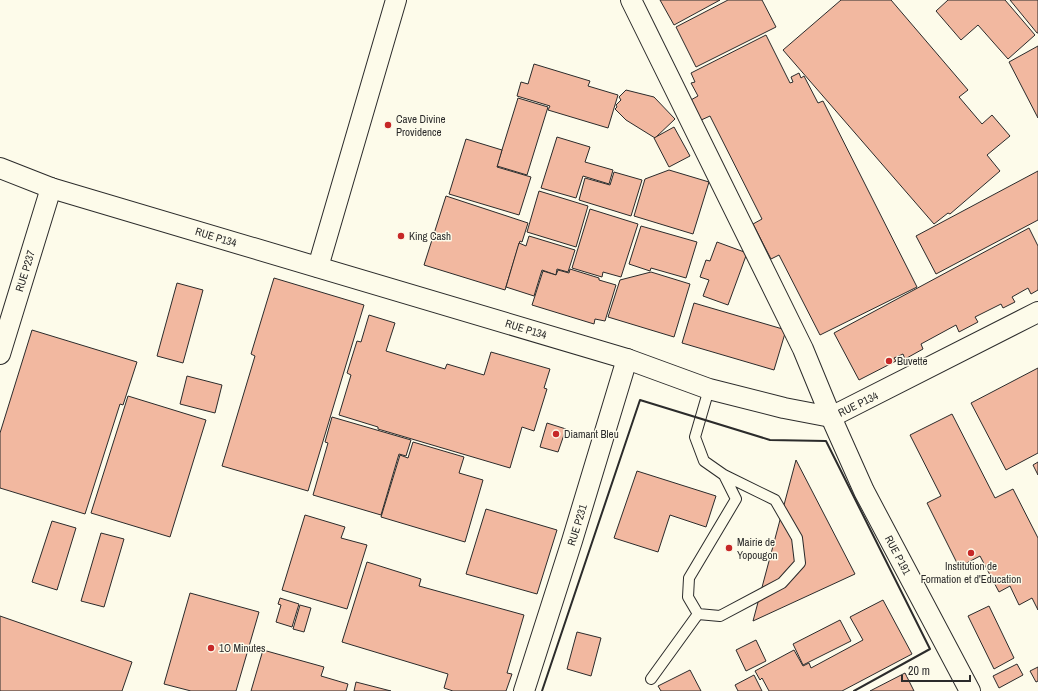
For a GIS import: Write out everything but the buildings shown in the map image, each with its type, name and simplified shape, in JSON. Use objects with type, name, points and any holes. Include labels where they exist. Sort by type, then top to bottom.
[{"type":"street","points":[[318,267],[396,0]]},
{"type":"street","name":"RUE P191","points":[[631,0],[803,348],[831,417],[864,491],[970,691]]},
{"type":"street","name":"RUE P134","points":[[0,168],[51,188],[627,359],[709,389],[784,408],[831,417],[1036,319]]},
{"type":"street","name":"RUE P237","points":[[0,354],[51,188]]},
{"type":"street","name":"RUE P231","points":[[524,691],[572,541],[627,359]]},
{"type":"lane","points":[[698,614],[720,616],[782,584],[800,564],[797,538],[775,500],[724,475],[704,461],[696,437],[709,389]]},
{"type":"lane","points":[[698,614],[688,597],[689,578],[736,499],[724,475]]},
{"type":"lane","points":[[651,679],[698,614]]},
{"type":"wall","points":[[542,691],[640,400],[770,440],[826,441],[930,649],[854,691]]},
{"type":"place","name":"Cave Divine Providence","points":[[388,125]]},
{"type":"place","name":"King Cash","points":[[401,236]]},
{"type":"place","name":"Buvette","points":[[889,361]]},
{"type":"place","name":"Diamant Bleu","points":[[556,434]]},
{"type":"place","name":"Mairie de Yopougon","points":[[729,548]]},
{"type":"place","name":"Institution de Formation et d'Education","points":[[971,553]]},
{"type":"place","name":"1O Minutes","points":[[211,648]]}]
